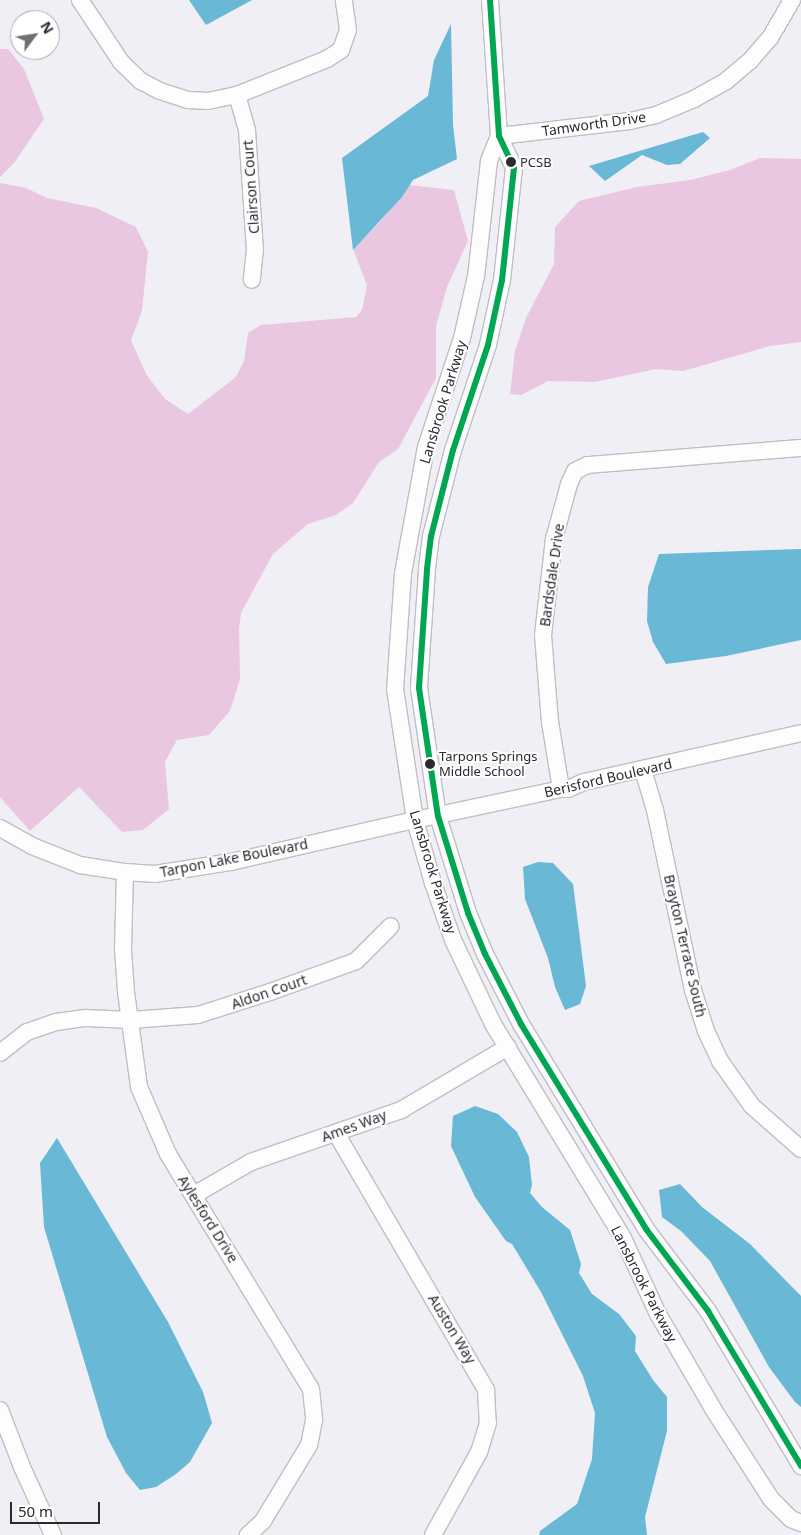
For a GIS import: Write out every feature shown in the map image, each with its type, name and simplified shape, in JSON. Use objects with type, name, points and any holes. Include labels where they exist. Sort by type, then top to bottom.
[{"type":"street","points":[[80,0],[121,62],[141,81],[160,91],[188,100],[208,101],[237,95],[327,59],[341,50],[348,30],[344,0]]},
{"type":"street","name":"Lansbrook Parkway","points":[[490,0],[499,136],[514,168],[502,280],[488,345],[453,450],[431,536],[426,570],[419,688],[438,816],[468,913],[485,954],[521,1024],[646,1229],[708,1310],[801,1466]]},
{"type":"street","name":"Tamworth Drive","points":[[499,136],[630,121],[656,115],[694,100],[726,81],[750,62],[770,38],[792,0]]},
{"type":"street","name":"Clairson Court","points":[[237,95],[246,130],[255,249],[252,280]]},
{"type":"street","name":"Lansbrook Parkway","points":[[499,136],[489,161],[476,276],[462,338],[426,447],[403,573],[395,689],[415,820],[433,883],[453,940],[478,996],[624,1238],[658,1314],[715,1412],[771,1499],[791,1519],[801,1523]]},
{"type":"street","name":"Bardsdale Drive","points":[[561,789],[550,722],[543,635],[554,539],[569,484],[575,471],[588,465],[801,448]]},
{"type":"street","name":"Berisford Boulevard","points":[[415,820],[568,789],[584,782],[801,733]]},
{"type":"street","name":"Brayton Terrace South","points":[[643,770],[655,810],[693,990],[706,1031],[720,1060],[752,1106],[801,1149]]},
{"type":"street","name":"Tarpon Lake Boulevard","points":[[0,828],[54,856],[80,865],[125,872],[155,874],[188,870],[415,820]]},
{"type":"street","name":"Aylesford Drive","points":[[125,872],[123,950],[126,992],[131,1020],[132,1055],[139,1087],[168,1154],[311,1389],[314,1420],[308,1445],[263,1521],[248,1535]]},
{"type":"street","name":"Aldon Court","points":[[0,1054],[28,1032],[56,1022],[86,1018],[131,1020],[198,1015],[296,983],[356,961],[391,926]]},
{"type":"street","name":"Ames Way","points":[[194,1195],[251,1162],[401,1110],[508,1047]]},
{"type":"street","name":"Auston Way","points":[[336,1133],[486,1390],[488,1423],[479,1452],[433,1535]]},
{"type":"street","points":[[0,1410],[22,1467],[53,1535]]},
{"type":"shaded area","points":[[0,49],[8,49],[10,52],[10,60],[17,60],[24,69],[44,119],[14,163],[0,177]]},
{"type":"shaded area","points":[[760,158],[801,159],[801,342],[770,346],[683,371],[656,369],[595,382],[548,381],[521,395],[510,394],[515,351],[526,318],[554,264],[555,227],[579,201],[637,187],[690,180],[730,170]]},
{"type":"shaded area","points":[[0,183],[26,188],[47,198],[96,208],[136,227],[148,252],[142,311],[131,340],[146,374],[165,399],[188,414],[236,377],[244,361],[248,333],[261,325],[356,317],[362,310],[367,285],[353,249],[381,221],[409,185],[454,190],[468,241],[447,287],[436,326],[436,378],[398,449],[379,462],[353,503],[336,515],[308,524],[273,554],[241,613],[239,629],[240,679],[230,711],[209,735],[177,740],[165,762],[169,809],[143,830],[122,832],[79,787],[30,831],[0,797]]},
{"type":"water","points":[[189,0],[252,0],[206,25]]},
{"type":"water","points":[[451,24],[453,125],[457,159],[413,180],[402,197],[353,250],[342,158],[428,96],[434,60]]},
{"type":"water","points":[[703,132],[710,138],[680,164],[667,165],[642,155],[605,181],[589,166]]},
{"type":"water","points":[[801,549],[801,640],[726,656],[666,664],[653,642],[647,621],[648,587],[659,554]]},
{"type":"water","points":[[538,862],[553,863],[573,884],[586,986],[580,1004],[565,1010],[555,987],[548,958],[525,899],[523,867]]},
{"type":"water","points":[[475,1106],[498,1114],[517,1132],[529,1157],[532,1185],[530,1193],[542,1207],[570,1230],[581,1264],[579,1273],[592,1294],[619,1314],[636,1336],[635,1351],[653,1380],[667,1397],[667,1431],[645,1517],[647,1535],[539,1535],[540,1531],[577,1504],[592,1459],[595,1413],[583,1376],[541,1292],[512,1244],[506,1241],[475,1197],[451,1146],[453,1116]]},
{"type":"water","points":[[57,1138],[168,1322],[203,1392],[212,1423],[190,1462],[156,1487],[140,1490],[126,1473],[107,1437],[44,1227],[40,1163]]},
{"type":"water","points":[[680,1184],[702,1207],[750,1244],[801,1296],[801,1407],[795,1402],[769,1367],[710,1261],[681,1231],[662,1217],[659,1190]]},
{"type":"transit line","points":[[490,0],[499,136],[514,168],[502,280],[488,345],[453,450],[431,536],[427,570],[419,688],[438,816],[468,913],[485,954],[521,1024],[646,1229],[708,1311],[801,1466]]},
{"type":"place","name":"PCSB","points":[[511,162]]},
{"type":"place","name":"Tarpons Springs Middle School","points":[[430,764]]}]
